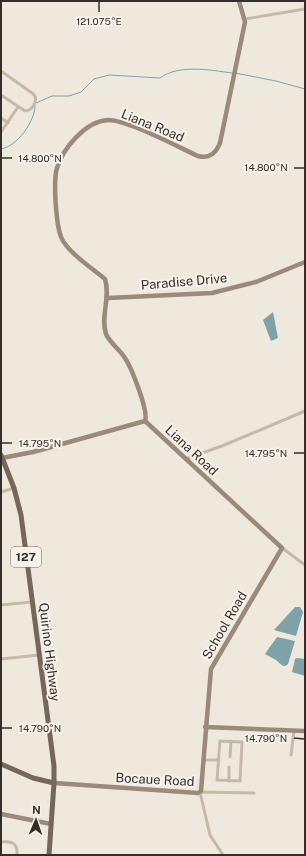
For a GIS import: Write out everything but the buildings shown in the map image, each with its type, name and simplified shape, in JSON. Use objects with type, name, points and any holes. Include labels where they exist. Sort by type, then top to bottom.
[{"type":"main road","name":"Quirino Highway","points":[[2,457],[14,488],[22,519],[54,766],[49,855]]},
{"type":"main road","points":[[1,764],[33,778],[54,783]]},
{"type":"street","name":"Liana Road","points":[[239,1],[245,18],[236,70],[218,149],[210,156],[198,156],[125,123],[107,120],[97,122],[77,135],[58,165],[55,189],[61,237],[69,248],[105,279],[108,298],[105,316],[106,333],[130,366],[145,410],[145,421],[282,548]]},
{"type":"street","points":[[245,18],[305,9]]},
{"type":"street","points":[[1,71],[35,96],[36,101],[28,111],[18,107],[1,96]]},
{"type":"street","points":[[1,132],[18,107]]},
{"type":"street","points":[[1,118],[8,123]]},
{"type":"street","name":"Paradise Drive","points":[[108,298],[212,292],[256,282],[305,262]]},
{"type":"street","points":[[185,459],[222,446],[305,411]]},
{"type":"street","points":[[2,457],[33,452],[145,421]]},
{"type":"street","points":[[1,492],[14,488]]},
{"type":"street","points":[[282,548],[305,565]]},
{"type":"street","name":"School Road","points":[[200,792],[209,680],[212,664],[282,548]]},
{"type":"street","points":[[1,605],[32,602]]},
{"type":"street","points":[[1,654],[3,659],[39,655]]},
{"type":"street","points":[[205,727],[305,731]]},
{"type":"street","points":[[291,755],[294,731]]},
{"type":"street","points":[[221,741],[242,742],[240,780],[217,780],[218,760],[219,743],[221,741]]},
{"type":"street","points":[[230,756],[231,741]]},
{"type":"street","points":[[203,760],[218,760]]},
{"type":"street","points":[[228,780],[229,767]]},
{"type":"street","name":"Bocaue Road","points":[[54,783],[97,787],[254,793]]},
{"type":"street","points":[[200,792],[210,835],[223,855]]},
{"type":"street","points":[[1,814],[51,824]]},
{"type":"street","points":[[1,842],[9,841],[15,844],[17,848],[17,855]]},
{"type":"water","points":[[273,312],[278,338],[271,341],[263,320]]},
{"type":"water","points":[[295,607],[300,607],[303,612],[296,636],[274,630]]},
{"type":"water","points":[[277,637],[295,641],[288,664],[285,666],[265,654]]},
{"type":"water","points":[[295,659],[305,659],[305,676],[292,672]]},
{"type":"waterway","points":[[36,103],[52,96],[69,96],[81,92],[94,79],[109,75],[160,78],[185,69],[232,73]]},
{"type":"waterway","points":[[235,73],[276,81],[305,89]]},
{"type":"waterway","points":[[1,149],[13,144],[24,132],[32,119],[35,106]]}]
